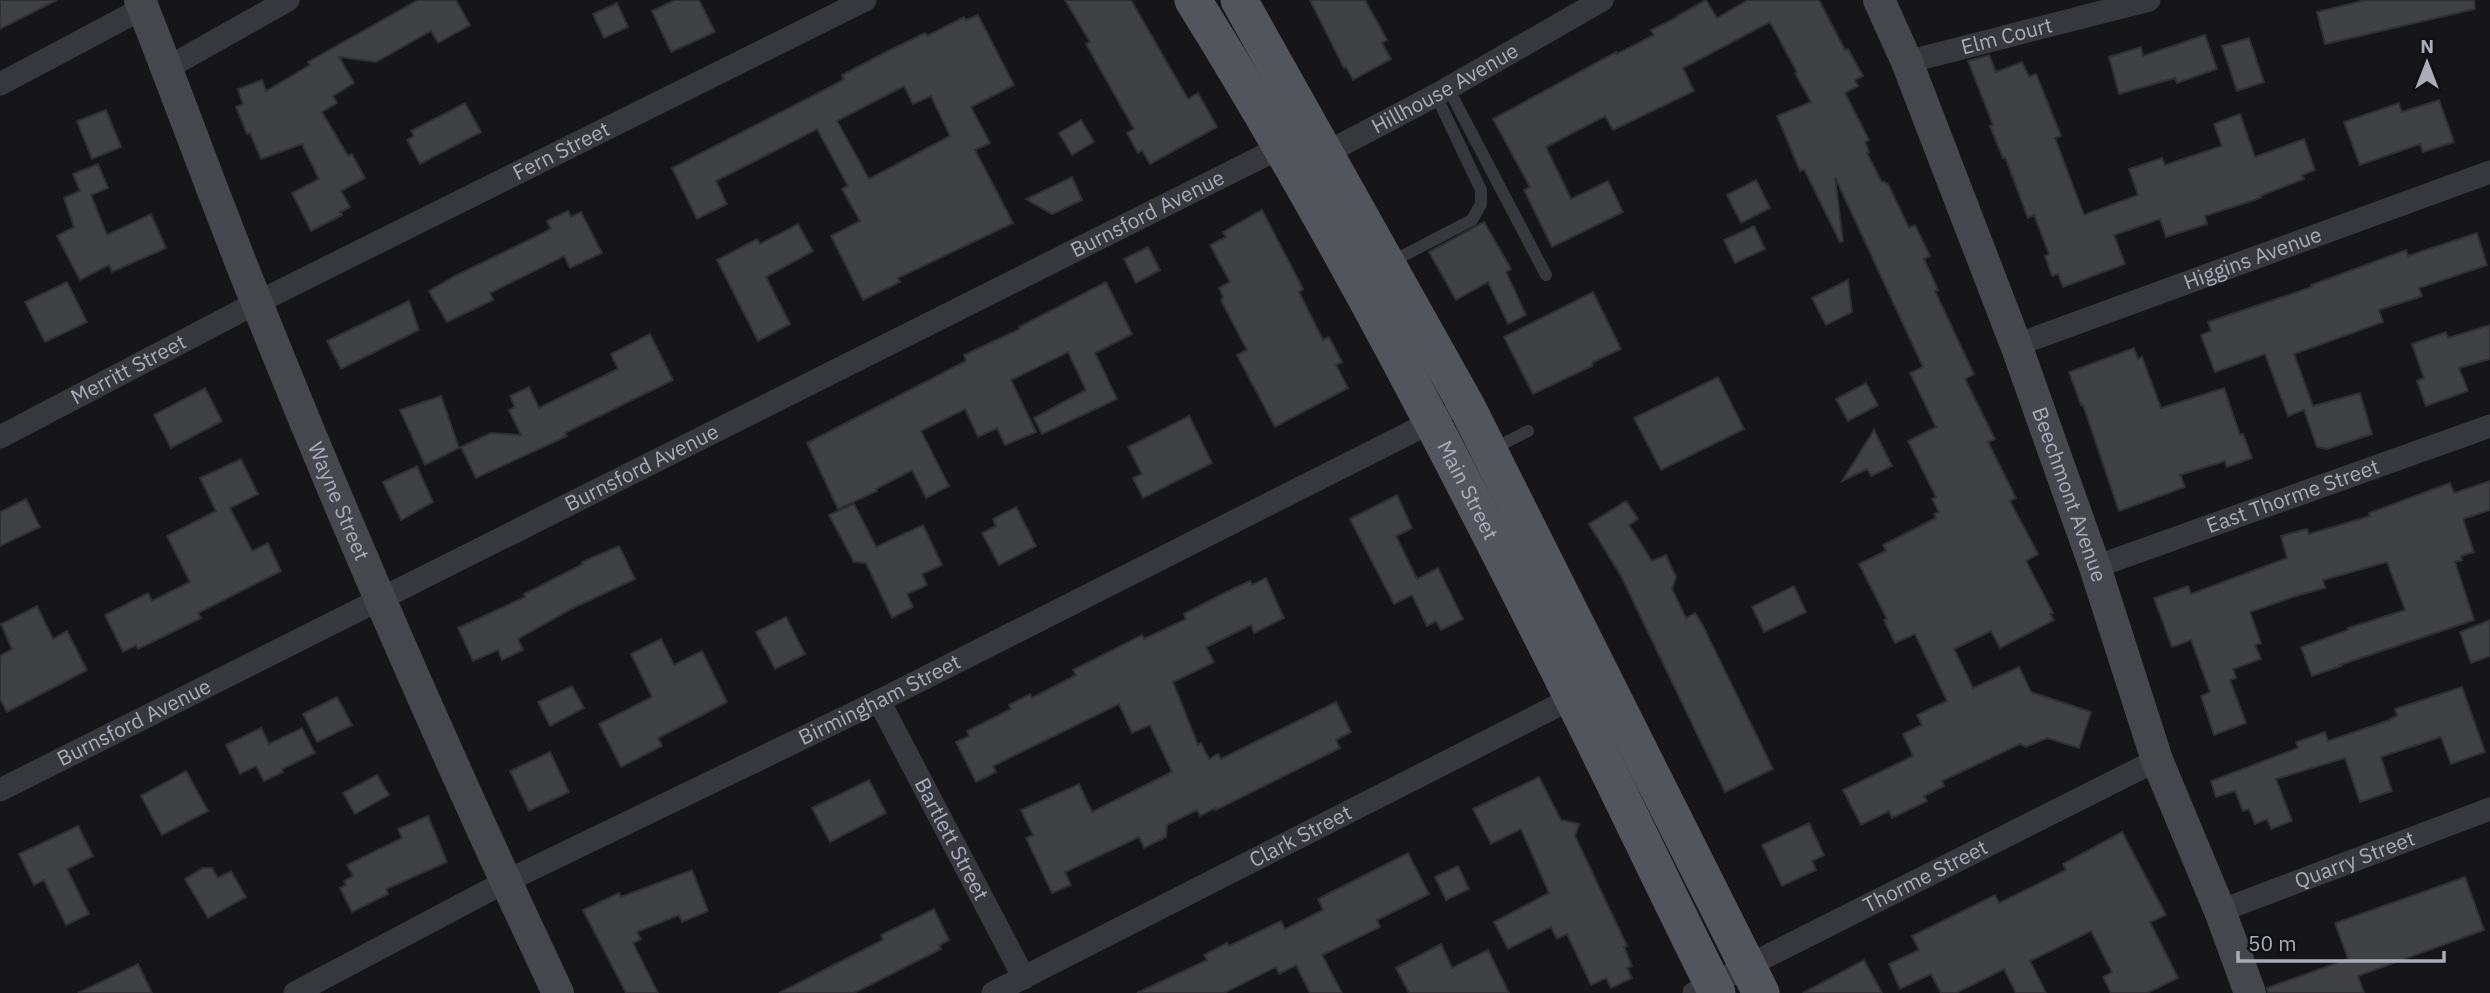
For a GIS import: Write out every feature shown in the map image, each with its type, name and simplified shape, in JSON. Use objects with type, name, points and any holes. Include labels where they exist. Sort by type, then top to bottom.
[{"type":"main road","name":"Main Street","points":[[1193,0],[1257,103],[1432,422],[1573,698],[1708,990]]},
{"type":"main road","name":"Main Street","points":[[1240,0],[1466,405],[1754,979]]},
{"type":"street","points":[[167,68],[288,0]]},
{"type":"street","name":"Fern Street","points":[[256,303],[865,0]]},
{"type":"street","name":"Hillhouse Avenue","points":[[1326,152],[1442,92],[1602,0]]},
{"type":"street","name":"Beechmont Avenue","points":[[1879,0],[1907,62],[2016,345],[2095,567],[2157,760],[2220,911],[2250,993]]},
{"type":"street","name":"Elm Court","points":[[1907,62],[2149,0]]},
{"type":"street","points":[[0,84],[142,4]]},
{"type":"street","name":"Wayne Street","points":[[142,4],[256,303],[380,599],[505,882],[558,993]]},
{"type":"street","points":[[1281,147],[1326,152]]},
{"type":"street","name":"Burnsford Avenue","points":[[0,790],[1281,147]]},
{"type":"street","name":"Higgins Avenue","points":[[2016,345],[2490,172]]},
{"type":"street","name":"Merritt Street","points":[[0,437],[256,303]]},
{"type":"street","name":"Birmingham Street","points":[[295,993],[505,882],[879,701],[1466,405]]},
{"type":"street","name":"East Thorme Street","points":[[2095,567],[2490,426]]},
{"type":"street","name":"Clark Street","points":[[993,993],[1605,680]]},
{"type":"street","name":"Bartlett Street","points":[[879,701],[1024,978]]},
{"type":"street","name":"Thorme Street","points":[[1708,990],[1754,979],[2157,760]]},
{"type":"street","name":"Quarry Street","points":[[2220,911],[2490,808]]},
{"type":"lane","points":[[1388,264],[1472,220],[1481,204],[1481,190],[1442,92]]},
{"type":"lane","points":[[1442,92],[1546,275]]},
{"type":"lane","points":[[1489,450],[1528,431]]},
{"type":"building","points":[[0,0],[57,0],[0,29]]},
{"type":"building","points":[[418,0],[456,0],[470,25],[438,43],[431,31],[376,62],[339,57],[354,83],[333,96],[337,103],[322,112],[348,156],[352,154],[365,178],[341,191],[350,207],[340,212],[342,215],[311,231],[292,193],[319,179],[302,144],[261,159],[236,107],[243,104],[238,89],[262,80],[266,91],[310,65],[308,62]]},
{"type":"building","points":[[675,0],[699,0],[715,32],[671,52],[652,11]]},
{"type":"building","points":[[1065,0],[1131,0],[1188,99],[1198,93],[1217,127],[1150,164],[1142,150],[1138,153],[1127,133],[1134,129],[1086,44],[1090,42]]},
{"type":"building","points":[[1310,0],[1365,0],[1387,40],[1382,43],[1391,59],[1353,80],[1346,67],[1344,68]]},
{"type":"building","points":[[1706,0],[1717,18],[1748,0],[1819,0],[1845,50],[1848,49],[1863,76],[1855,80],[1858,86],[1845,93],[1869,140],[1865,142],[1869,152],[1867,153],[1881,181],[1888,184],[1909,228],[1915,225],[1930,256],[1924,259],[1938,290],[1935,291],[1974,374],[1965,379],[1995,439],[1988,442],[2016,498],[2010,501],[2038,554],[2026,561],[2053,613],[2050,614],[2054,620],[2000,648],[1991,631],[1954,649],[1973,688],[2019,667],[2031,692],[2091,712],[2079,748],[2047,738],[2026,747],[2020,744],[1942,781],[1944,786],[1924,796],[1927,801],[1892,818],[1889,811],[1861,825],[1843,790],[1913,756],[1903,734],[1922,725],[1917,715],[1947,701],[1915,634],[1895,643],[1884,620],[1887,619],[1859,564],[1886,551],[1883,545],[1936,518],[1934,514],[1939,512],[1932,499],[1936,497],[1908,441],[1936,427],[1910,373],[1923,367],[1835,177],[1843,241],[1840,242],[1804,169],[1800,171],[1777,116],[1811,102],[1795,73],[1797,72],[1770,22],[1683,68],[1694,91],[1613,130],[1605,116],[1546,147],[1571,199],[1608,181],[1623,212],[1552,247],[1524,190],[1530,187],[1493,119],[1616,52],[1617,54],[1654,35],[1651,30]]},
{"type":"building","points":[[2366,0],[2474,0],[2475,9],[2325,44],[2317,12]]},
{"type":"building","points":[[617,3],[628,27],[604,38],[593,14]]},
{"type":"building","points":[[978,15],[1014,85],[971,107],[990,143],[975,150],[1013,223],[898,278],[900,282],[863,300],[831,236],[860,221],[842,189],[848,186],[817,129],[716,181],[727,204],[697,219],[672,168],[830,87],[844,79],[842,75],[888,51],[925,33],[927,36],[964,17],[966,20]],"holes":[[[904,86],[913,104],[931,96],[950,136],[869,179],[837,121]]]},
{"type":"building","points":[[2205,35],[2217,69],[2177,83],[2175,78],[2119,94],[2109,57],[2141,47],[2143,56]]},
{"type":"building","points":[[2249,38],[2264,82],[2237,91],[2222,46]]},
{"type":"building","points":[[1989,55],[1996,72],[2022,62],[2029,77],[2036,74],[2061,136],[2055,138],[2084,215],[2138,195],[2129,169],[2162,158],[2165,165],[2222,146],[2214,124],[2240,114],[2255,157],[2304,139],[2315,170],[2302,175],[2304,179],[2260,196],[2261,198],[2205,216],[2207,224],[2166,237],[2160,219],[2114,235],[2125,264],[2063,287],[2058,274],[2052,276],[2045,256],[2049,254],[2034,215],[2028,218],[1990,126],[1993,125],[1968,61]]},
{"type":"building","points":[[2439,100],[2454,142],[2423,152],[2420,144],[2360,165],[2344,122],[2399,103],[2402,112]]},
{"type":"building","points":[[465,103],[481,132],[420,164],[407,140],[414,136],[411,131]]},
{"type":"building","points":[[106,110],[121,147],[92,159],[77,121]]},
{"type":"building","points":[[1081,120],[1094,142],[1072,155],[1059,133]]},
{"type":"building","points":[[98,164],[108,188],[91,195],[107,235],[151,214],[166,248],[112,272],[109,265],[80,280],[57,236],[74,227],[64,198],[80,191],[73,174]]},
{"type":"building","points":[[1072,177],[1082,200],[1052,214],[1026,199]]},
{"type":"building","points":[[1756,180],[1770,208],[1741,223],[1727,195]]},
{"type":"building","points":[[1262,210],[1303,289],[1299,292],[1323,340],[1329,337],[1342,362],[1336,365],[1348,388],[1275,427],[1237,355],[1247,350],[1221,300],[1223,297],[1219,288],[1230,282],[1210,245],[1226,237],[1223,232]]},
{"type":"building","points":[[568,211],[571,217],[581,212],[602,253],[570,268],[564,256],[490,293],[493,300],[447,322],[429,291],[551,229],[547,221]]},
{"type":"building","points":[[1484,222],[1511,269],[1506,272],[1526,315],[1508,324],[1488,282],[1456,300],[1429,252]]},
{"type":"building","points":[[798,224],[813,251],[766,277],[790,324],[758,341],[717,260],[757,239],[760,244]]},
{"type":"building","points":[[1754,226],[1765,249],[1735,263],[1724,240]]},
{"type":"building","points":[[2477,233],[2487,265],[2419,288],[2422,296],[2379,310],[2383,322],[2294,354],[2313,406],[2360,393],[2372,434],[2327,449],[2317,447],[2304,410],[2288,416],[2265,354],[2215,372],[2201,335],[2211,331],[2208,322],[2312,287],[2311,285],[2406,250],[2408,256]]},
{"type":"building","points":[[1148,247],[1160,270],[1136,283],[1124,259]]},
{"type":"building","points":[[1848,280],[1852,312],[1826,325],[1812,298]]},
{"type":"building","points":[[67,282],[87,322],[45,342],[25,302]]},
{"type":"building","points":[[1106,282],[1132,334],[1095,353],[1117,399],[1042,434],[1034,418],[1086,390],[1068,352],[1011,380],[1036,432],[1005,445],[997,428],[978,437],[965,409],[921,431],[949,486],[926,498],[912,470],[876,489],[877,491],[838,509],[807,443],[966,361],[964,355],[1020,329],[1019,327]]},
{"type":"building","points":[[1593,292],[1621,349],[1533,394],[1504,337]]},
{"type":"building","points":[[409,301],[419,330],[341,369],[327,341]]},
{"type":"building","points":[[2490,325],[2490,359],[2459,368],[2468,391],[2426,406],[2417,381],[2424,378],[2412,344],[2446,332],[2448,338]]},
{"type":"building","points":[[650,334],[673,380],[565,433],[567,436],[476,478],[461,447],[491,433],[521,435],[509,410],[515,407],[510,396],[529,387],[539,408],[618,369],[611,354]]},
{"type":"building","points":[[2134,348],[2138,359],[2142,357],[2161,408],[2224,388],[2240,435],[2243,434],[2252,458],[2227,467],[2225,461],[2180,475],[2185,487],[2119,511],[2069,372]]},
{"type":"building","points":[[1718,377],[1744,429],[1661,470],[1634,418]]},
{"type":"building","points":[[1866,383],[1878,405],[1848,421],[1836,399]]},
{"type":"building","points":[[205,388],[222,421],[171,448],[154,415]]},
{"type":"building","points":[[441,396],[459,448],[425,465],[400,410]]},
{"type":"building","points":[[1189,416],[1212,463],[1143,498],[1133,478],[1142,474],[1128,447]]},
{"type":"building","points":[[1874,430],[1892,466],[1871,476],[1867,469],[1842,481]]},
{"type":"building","points":[[241,459],[258,494],[230,508],[252,551],[268,543],[281,571],[198,613],[201,618],[138,649],[136,645],[123,652],[105,615],[148,593],[152,601],[190,582],[167,536],[216,511],[200,478]]},
{"type":"building","points":[[417,466],[433,502],[401,520],[383,482]]},
{"type":"building","points":[[2490,481],[2490,510],[2463,519],[2474,552],[2461,556],[2462,560],[2455,562],[2474,620],[2312,676],[2301,647],[2348,628],[2405,610],[2387,562],[2323,580],[2325,588],[2250,612],[2261,643],[2255,645],[2261,659],[2233,669],[2236,678],[2230,680],[2246,723],[2214,735],[2201,696],[2210,692],[2191,640],[2172,647],[2154,598],[2188,586],[2191,594],[2287,558],[2281,536],[2307,529],[2309,534],[2370,516],[2369,513],[2450,483],[2454,493]]},
{"type":"building","points":[[1397,495],[1412,528],[1396,536],[1417,579],[1438,568],[1463,619],[1441,630],[1436,621],[1427,626],[1412,595],[1394,604],[1350,519]]},
{"type":"building","points":[[26,499],[40,527],[0,546],[0,512]]},
{"type":"building","points":[[1626,501],[1638,519],[1629,525],[1652,561],[1666,555],[1676,577],[1672,589],[1686,618],[1695,613],[1702,624],[1773,769],[1725,792],[1621,576],[1589,524]]},
{"type":"building","points":[[854,504],[876,547],[923,525],[942,565],[922,574],[927,585],[907,594],[913,607],[892,618],[866,563],[854,562],[829,515]]},
{"type":"building","points":[[1016,507],[1036,546],[999,565],[982,533],[996,526],[993,519]]},
{"type":"building","points":[[619,546],[635,579],[573,608],[518,639],[523,650],[502,660],[498,650],[473,661],[458,628],[525,597],[524,594],[583,564],[582,562]]},
{"type":"building","points":[[1266,578],[1284,618],[1254,633],[1251,625],[1206,647],[1214,662],[1173,682],[1198,745],[1201,743],[1209,759],[1218,754],[1221,759],[1336,702],[1351,732],[1336,740],[1340,748],[1216,810],[1215,808],[1200,816],[1197,810],[1167,825],[1166,837],[1144,848],[1139,837],[1065,872],[1071,885],[1052,893],[1026,838],[1033,835],[1021,810],[1079,784],[1092,812],[1172,772],[1150,725],[1132,733],[1119,704],[993,766],[996,772],[976,782],[956,742],[969,736],[967,731],[1011,709],[1009,705],[1030,694],[1032,698],[1076,675],[1073,670],[1142,635],[1144,639],[1186,619],[1184,614],[1226,592],[1250,581],[1252,585]]},
{"type":"building","points":[[1794,586],[1806,612],[1764,632],[1752,607]]},
{"type":"building","points":[[37,606],[53,639],[67,631],[87,670],[7,712],[0,699],[0,656],[12,649],[1,624]]},
{"type":"building","points":[[786,617],[805,654],[775,669],[756,632]]},
{"type":"building","points":[[2490,620],[2490,656],[2471,663],[2460,632]]},
{"type":"building","points":[[661,639],[674,665],[702,651],[727,702],[658,738],[662,746],[621,767],[599,724],[652,697],[631,654]]},
{"type":"building","points":[[572,686],[584,708],[550,726],[538,702]]},
{"type":"building","points":[[2462,687],[2485,752],[2451,764],[2441,737],[2381,757],[2392,791],[2360,802],[2345,758],[2276,779],[2292,821],[2271,829],[2267,819],[2255,824],[2249,809],[2243,811],[2235,791],[2216,797],[2211,781],[2298,748],[2296,742],[2325,732],[2328,741],[2390,720],[2397,716],[2395,709]]},
{"type":"building","points":[[337,697],[352,725],[317,742],[303,714]]},
{"type":"building","points":[[261,728],[269,744],[302,728],[315,753],[264,781],[256,766],[240,774],[226,745]]},
{"type":"building","points":[[550,752],[569,792],[529,811],[510,771]]},
{"type":"building","points":[[186,771],[208,811],[162,835],[141,796]]},
{"type":"building","points":[[377,775],[389,795],[355,814],[343,793]]},
{"type":"building","points":[[1539,777],[1561,820],[1579,824],[1575,836],[1627,946],[1624,947],[1632,966],[1627,968],[1632,978],[1611,988],[1606,978],[1591,985],[1567,934],[1557,939],[1551,927],[1508,949],[1494,922],[1549,893],[1521,829],[1491,844],[1473,809]]},
{"type":"building","points":[[869,780],[886,813],[830,842],[812,808]]},
{"type":"building","points":[[428,816],[447,862],[386,889],[388,894],[352,912],[340,888],[346,885],[344,881],[353,876],[347,865],[402,838],[398,829]]},
{"type":"building","points":[[1809,823],[1824,855],[1812,861],[1816,870],[1782,886],[1762,845]]},
{"type":"building","points":[[78,826],[93,856],[67,869],[89,914],[66,925],[44,880],[34,885],[19,854]]},
{"type":"building","points":[[2122,832],[2166,915],[2150,922],[2178,978],[2147,993],[2111,993],[2103,977],[2112,972],[2091,931],[2030,961],[2046,993],[2016,993],[2004,969],[1956,993],[1941,993],[1931,974],[1900,989],[1889,964],[1919,950],[1912,936],[1995,895],[1999,903],[2066,870],[2063,864]]},
{"type":"building","points":[[1408,853],[1429,894],[1377,920],[1380,927],[1322,955],[1342,993],[1310,993],[1296,965],[1279,974],[1276,967],[1224,993],[1137,993],[1207,960],[1204,955],[1227,943],[1229,946],[1281,921],[1285,929],[1323,910],[1318,899]]},
{"type":"building","points":[[1458,866],[1469,889],[1446,900],[1435,877]]},
{"type":"building","points":[[203,868],[212,868],[218,878],[231,871],[246,897],[208,918],[185,879]]},
{"type":"building","points":[[692,870],[708,911],[682,922],[679,915],[637,932],[641,939],[633,943],[658,993],[626,993],[583,910],[619,893],[621,897]]},
{"type":"building","points":[[2465,877],[2484,930],[2358,976],[2364,993],[2268,993],[2267,988],[2348,959],[2335,923]]},
{"type":"building","points":[[934,909],[949,940],[939,945],[941,949],[854,993],[779,993],[883,940],[881,935]]},
{"type":"building","points":[[1441,944],[1452,968],[1488,950],[1509,993],[1409,993],[1396,968]]},
{"type":"building","points":[[1864,960],[1882,993],[1803,993]]},
{"type":"building","points":[[138,964],[152,993],[78,993]]}]
